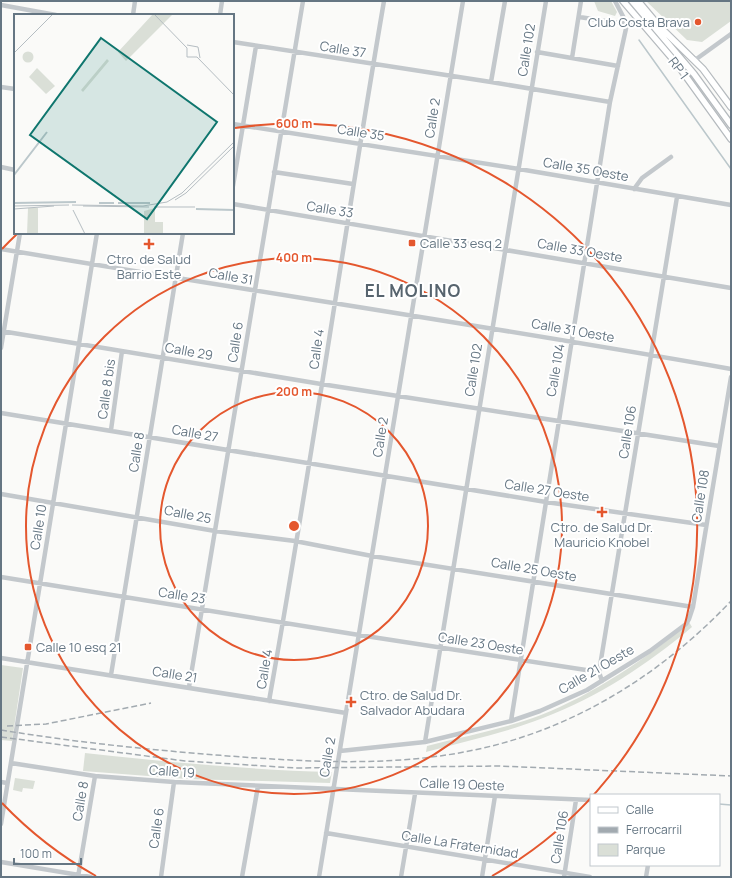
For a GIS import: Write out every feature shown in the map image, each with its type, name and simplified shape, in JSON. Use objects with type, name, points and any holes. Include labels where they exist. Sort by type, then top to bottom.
[{"type":"main road","name":"RP 1","points":[[623,1],[677,64],[731,139]]},
{"type":"main road","name":"RP 1","points":[[632,1],[694,74],[731,125]]},
{"type":"main road","points":[[638,1],[659,26],[695,60],[731,107]]},
{"type":"street","points":[[133,14],[135,1]]},
{"type":"street","points":[[220,14],[222,1]]},
{"type":"street","name":"Calle 6","points":[[189,687],[216,531],[254,291],[304,1]]},
{"type":"street","name":"Calle 4","points":[[269,701],[310,463],[346,222],[384,1]]},
{"type":"street","name":"Calle 2","points":[[319,877],[463,1]]},
{"type":"street","points":[[491,82],[505,1]]},
{"type":"street","name":"Calle 102","points":[[425,742],[442,648],[491,328],[506,249],[546,1]]},
{"type":"street","points":[[572,58],[581,1]]},
{"type":"street","points":[[615,1],[627,24]]},
{"type":"street","points":[[1,5],[50,14]]},
{"type":"street","points":[[579,18],[627,24],[636,22],[644,24]]},
{"type":"street","name":"Calle 104","points":[[511,721],[532,580],[546,502],[557,422],[610,102],[627,24]]},
{"type":"street","points":[[695,60],[731,34]]},
{"type":"street","name":"Calle 37","points":[[234,42],[610,102]]},
{"type":"street","points":[[234,180],[256,46]]},
{"type":"street","points":[[537,52],[618,66]]},
{"type":"street","points":[[1,87],[14,89]]},
{"type":"street","name":"Calle 35","points":[[234,124],[437,156]]},
{"type":"street","name":"Calle 35 Oeste","points":[[437,156],[731,205]]},
{"type":"street","points":[[634,189],[642,178],[671,157]]},
{"type":"street","points":[[1,167],[14,170]]},
{"type":"street","points":[[274,172],[353,184]]},
{"type":"street","name":"Calle 106","points":[[599,672],[677,197]]},
{"type":"street","name":"Calle 33","points":[[234,204],[424,235]]},
{"type":"street","points":[[1,348],[2,331],[20,234]]},
{"type":"street","name":"Calle 10","points":[[1,824],[97,234]]},
{"type":"street","name":"Calle 8","points":[[111,675],[183,234]]},
{"type":"street","name":"Calle 33 Oeste","points":[[424,235],[731,288]]},
{"type":"street","name":"Calle 31","points":[[1,249],[411,316]]},
{"type":"street","name":"Calle 31 Oeste","points":[[411,316],[491,328],[731,369]]},
{"type":"street","name":"Calle 29","points":[[2,331],[478,410],[719,446]]},
{"type":"street","name":"Calle 8 bis","points":[[111,430],[122,350]]},
{"type":"street","name":"Calle 108","points":[[689,619],[693,607],[731,377]]},
{"type":"street","name":"Calle 27","points":[[1,413],[385,476]]},
{"type":"street","name":"Calle 27 Oeste","points":[[385,476],[546,502],[706,525]]},
{"type":"street","name":"Calle 25","points":[[1,494],[137,516],[216,531],[296,542],[372,556]]},
{"type":"street","name":"Calle 25 Oeste","points":[[372,556],[532,580],[693,607]]},
{"type":"street","name":"Calle 23","points":[[1,577],[358,635]]},
{"type":"street","name":"Calle 21 Oeste","points":[[340,751],[425,742],[511,721],[552,706],[587,690],[602,681],[668,639],[689,619]]},
{"type":"street","name":"Calle 23 Oeste","points":[[358,635],[599,672]]},
{"type":"street","name":"Calle 21","points":[[1,658],[346,713]]},
{"type":"street","points":[[599,672],[602,681]]},
{"type":"street","name":"Calle 19","points":[[11,763],[95,776],[174,782],[333,790]]},
{"type":"street","name":"Calle 8","points":[[78,876],[95,776]]},
{"type":"street","points":[[1,782],[8,783]]},
{"type":"street","name":"Calle 6","points":[[161,877],[174,782]]},
{"type":"street","points":[[242,877],[258,786]]},
{"type":"street","name":"Calle 19 Oeste","points":[[333,790],[590,800]]},
{"type":"street","points":[[401,877],[415,794]]},
{"type":"street","points":[[482,877],[495,796]]},
{"type":"street","name":"Calle 106","points":[[564,875],[576,800]]},
{"type":"street","name":"Calle La Fraternidad","points":[[326,833],[485,859],[564,875],[590,877]]},
{"type":"street","points":[[1,862],[91,877]]},
{"type":"street","points":[[646,877],[648,866]]},
{"type":"green space","points":[[594,1],[611,1],[617,12],[615,16],[598,11]]},
{"type":"green space","name":"Club Costa Brava","points":[[646,1],[731,1],[731,21],[702,42],[687,40]]},
{"type":"green space","points":[[689,622],[692,627],[658,654],[621,679],[583,701],[543,718],[514,728],[426,752],[427,746],[527,720],[560,707],[599,686],[638,662]]},
{"type":"green space","points":[[1,665],[23,668],[12,741],[1,740]]},
{"type":"green space","points":[[85,753],[208,765],[332,772],[330,783],[187,779],[83,771]]},
{"type":"green space","points":[[15,778],[35,781],[33,789],[23,788],[22,792],[13,790]]},
{"type":"waterway","points":[[639,40],[731,169]]},
{"type":"waterway","points":[[720,804],[731,805]]},
{"type":"railway","points":[[1,730],[91,743],[242,757],[297,760],[353,762],[381,761],[464,752],[502,743],[539,731],[575,716],[610,698],[674,654],[703,629],[731,601]]},
{"type":"railway","points":[[7,726],[46,724],[151,703]]},
{"type":"railway","points":[[1,737],[185,761],[296,768],[500,766],[731,776]]},
{"type":"place","name":"Club Costa Brava","points":[[698,22]]},
{"type":"place","name":"Calle 33 esq 2","points":[[412,243]]},
{"type":"place","name":"Ctro. de Salud Barrio Este","points":[[149,244]]},
{"type":"place","name":"Ctro. de Salud Dr. Mauricio Knobel","points":[[602,512]]},
{"type":"place","name":"Calle 10 esq 21","points":[[28,647]]},
{"type":"place","name":"Ctro. de Salud Dr. Salvador Abudara","points":[[351,702]]},
{"type":"district","name":"EL MOLINO","points":[[413,290]]}]
